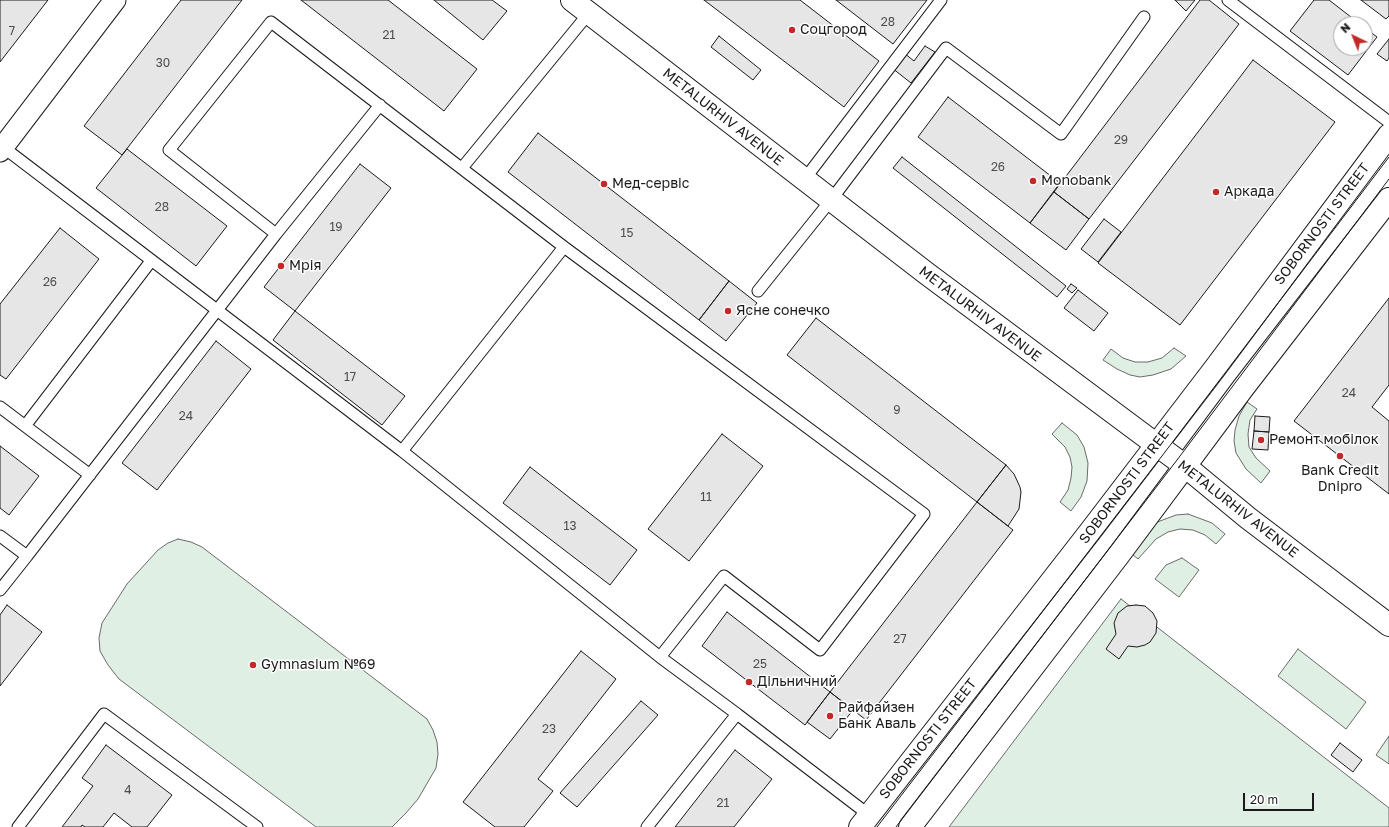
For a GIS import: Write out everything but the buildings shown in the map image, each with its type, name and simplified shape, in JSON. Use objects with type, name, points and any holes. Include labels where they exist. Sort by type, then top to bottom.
[{"type":"main road","name":"METALURHIV AVENUE","points":[[581,6],[944,288],[1185,466],[1248,518],[1389,625]]},
{"type":"main road","name":"SOBORNOSTI STREET","points":[[864,821],[1156,446],[1389,134]]},
{"type":"main road","points":[[910,827],[1248,381],[1389,199]]},
{"type":"street","points":[[3,142],[115,0]]},
{"type":"lane","points":[[804,180],[941,0]]},
{"type":"lane","points":[[1228,0],[1389,122]]},
{"type":"lane","points":[[462,168],[581,6]]},
{"type":"lane","points":[[758,292],[831,200],[946,48],[1061,134],[1144,17]]},
{"type":"lane","points":[[276,234],[169,150],[271,22],[564,247],[924,514],[820,650],[724,576],[660,657]]},
{"type":"lane","points":[[0,590],[276,234],[380,105]]},
{"type":"lane","points":[[3,142],[151,261],[402,451],[660,657],[737,714],[864,821]]},
{"type":"lane","points":[[402,451],[564,247]]},
{"type":"lane","points":[[25,426],[151,261]]},
{"type":"lane","points":[[0,407],[90,475]]},
{"type":"lane","points":[[0,536],[27,556]]},
{"type":"lane","points":[[18,827],[104,714],[257,827]]},
{"type":"lane","points":[[647,827],[737,714]]},
{"type":"green space","points":[[1174,348],[1186,356],[1171,369],[1153,375],[1140,377],[1130,375],[1103,360],[1111,349],[1123,358],[1135,362],[1148,362],[1162,358]]},
{"type":"green space","points":[[1247,402],[1257,409],[1250,420],[1248,434],[1249,447],[1256,458],[1270,471],[1261,483],[1246,469],[1236,453],[1234,441],[1235,430],[1239,416]]},
{"type":"green space","points":[[1062,423],[1077,435],[1084,447],[1088,463],[1087,481],[1081,497],[1071,511],[1060,502],[1068,490],[1071,478],[1072,467],[1070,457],[1065,447],[1052,434]]},
{"type":"green space","points":[[1188,514],[1212,523],[1225,534],[1216,544],[1205,535],[1193,530],[1180,529],[1168,532],[1156,539],[1138,559],[1127,550],[1145,529],[1176,515]]},
{"type":"green space","points":[[178,539],[191,542],[202,547],[427,719],[437,742],[438,754],[436,768],[418,799],[392,827],[316,827],[119,679],[108,665],[100,651],[99,638],[102,623],[127,584],[158,550],[168,543]]},
{"type":"green space","points":[[1182,558],[1199,570],[1179,597],[1155,579],[1166,565]]},
{"type":"green space","points":[[1121,599],[1389,808],[1389,827],[949,827]]},
{"type":"green space","points":[[1298,649],[1366,702],[1346,729],[1278,676]]},
{"type":"green space","points":[[1389,736],[1389,764],[1376,755]]},
{"type":"tram line","points":[[877,827],[1389,157]]},
{"type":"tram line","points":[[896,827],[1177,460],[1389,179]]},
{"type":"place","name":"Соцгород","points":[[792,30]]},
{"type":"place","name":"Monobank","points":[[1033,181]]},
{"type":"place","name":"Мед-сервіс","points":[[604,184]]},
{"type":"place","name":"Аркада","points":[[1216,192]]},
{"type":"place","name":"Мрія","points":[[281,266]]},
{"type":"place","name":"Ясне сонечко","points":[[728,311]]},
{"type":"place","name":"Ремонт мобілок","points":[[1261,440]]},
{"type":"place","name":"Bank Credit Dnipro","points":[[1340,456]]},
{"type":"place","name":"Gymnasium №69","points":[[253,665]]},
{"type":"place","name":"Дільничний","points":[[749,682]]},
{"type":"place","name":"Райфайзен Банк Аваль","points":[[830,716]]}]
